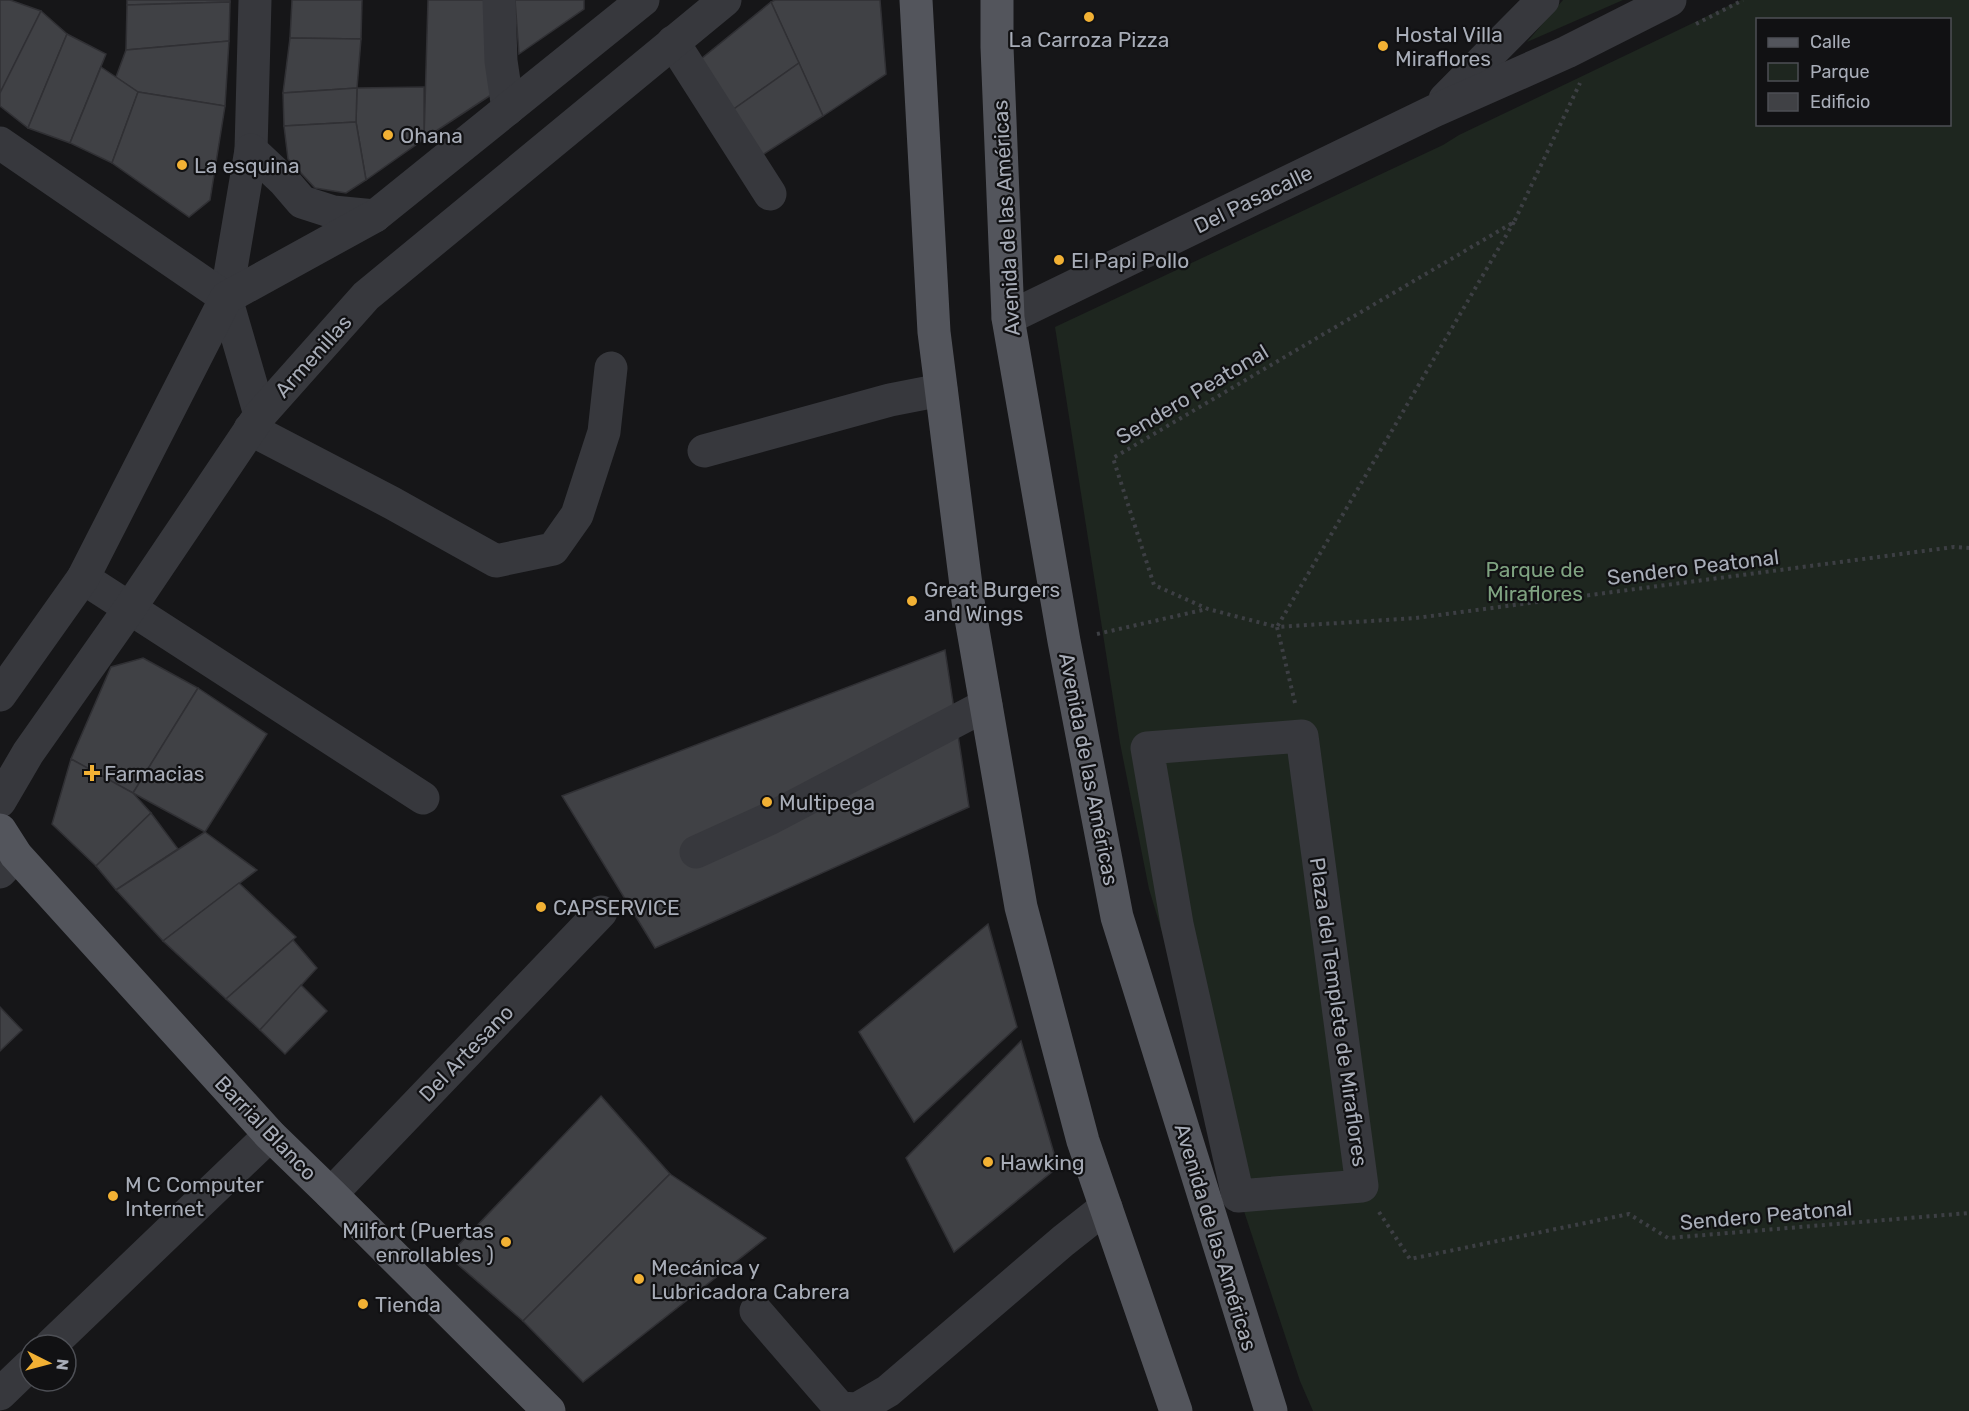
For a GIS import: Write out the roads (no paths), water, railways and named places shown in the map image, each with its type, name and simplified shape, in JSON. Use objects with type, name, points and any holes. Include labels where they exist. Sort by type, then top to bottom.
[{"type":"main road","points":[[916,0],[933,332],[968,601],[1021,907],[1083,1141],[1176,1411]]},
{"type":"main road","name":"Avenida de las Américas","points":[[997,0],[1008,318],[1064,641],[1117,917],[1271,1411]]},
{"type":"main road","name":"Barrial Blanco","points":[[5,852],[270,1135],[549,1411]]},
{"type":"street","points":[[0,695],[83,578],[226,298],[251,150],[255,0]]},
{"type":"street","points":[[499,0],[501,61],[508,109]]},
{"type":"street","points":[[226,298],[375,216],[643,0]]},
{"type":"street","name":"Armenillas","points":[[0,801],[28,753],[130,608],[255,422],[366,296],[725,0]]},
{"type":"street","name":"Del Pasacalle","points":[[1434,111],[1543,0]]},
{"type":"street","name":"Del Pasacalle","points":[[1008,318],[1434,111],[1567,52],[1670,0]]},
{"type":"street","points":[[673,42],[770,194]]},
{"type":"street","points":[[0,143],[226,298],[255,422],[496,561],[553,549],[577,515],[604,432],[611,368]]},
{"type":"street","points":[[251,150],[284,181],[302,202],[333,212],[375,216]]},
{"type":"street","points":[[704,451],[890,400],[941,390]]},
{"type":"street","points":[[83,578],[423,798]]},
{"type":"street","points":[[696,852],[771,818],[986,705]]},
{"type":"street","name":"Plaza del Templete de Miraflores","points":[[1302,736],[1362,1186],[1238,1196],[1178,924],[1147,748],[1302,736]]},
{"type":"street","name":"Del Artesano","points":[[331,1194],[601,912]]},
{"type":"street","points":[[64,1333],[270,1135]]},
{"type":"street","points":[[756,1311],[840,1408],[857,1409],[888,1391],[1106,1207]]},
{"type":"street","points":[[0,1394],[18,1377]]},
{"type":"place","name":"La Carroza Pizza","points":[[1089,17]]},
{"type":"place","name":"Hostal Villa Miraflores","points":[[1383,46]]},
{"type":"place","name":"Ohana","points":[[388,135]]},
{"type":"place","name":"La esquina","points":[[182,165]]},
{"type":"place","name":"El Papi Pollo","points":[[1059,260]]},
{"type":"place","name":"Great Burgers and Wings","points":[[912,601]]},
{"type":"place","name":"Farmacias","points":[[92,773]]},
{"type":"place","name":"Multipega","points":[[767,802]]},
{"type":"place","name":"CAPSERVICE","points":[[541,907]]},
{"type":"place","name":"Hawking","points":[[988,1162]]},
{"type":"place","name":"M C Computer Internet","points":[[113,1196]]},
{"type":"place","name":"Milfort (Puertas enrollables )","points":[[506,1242]]},
{"type":"place","name":"Mecánica y Lubricadora Cabrera","points":[[639,1279]]},
{"type":"place","name":"Tienda","points":[[363,1304]]},
{"type":"park label","name":"Parque de Miraflores","points":[[1535,581]]}]
